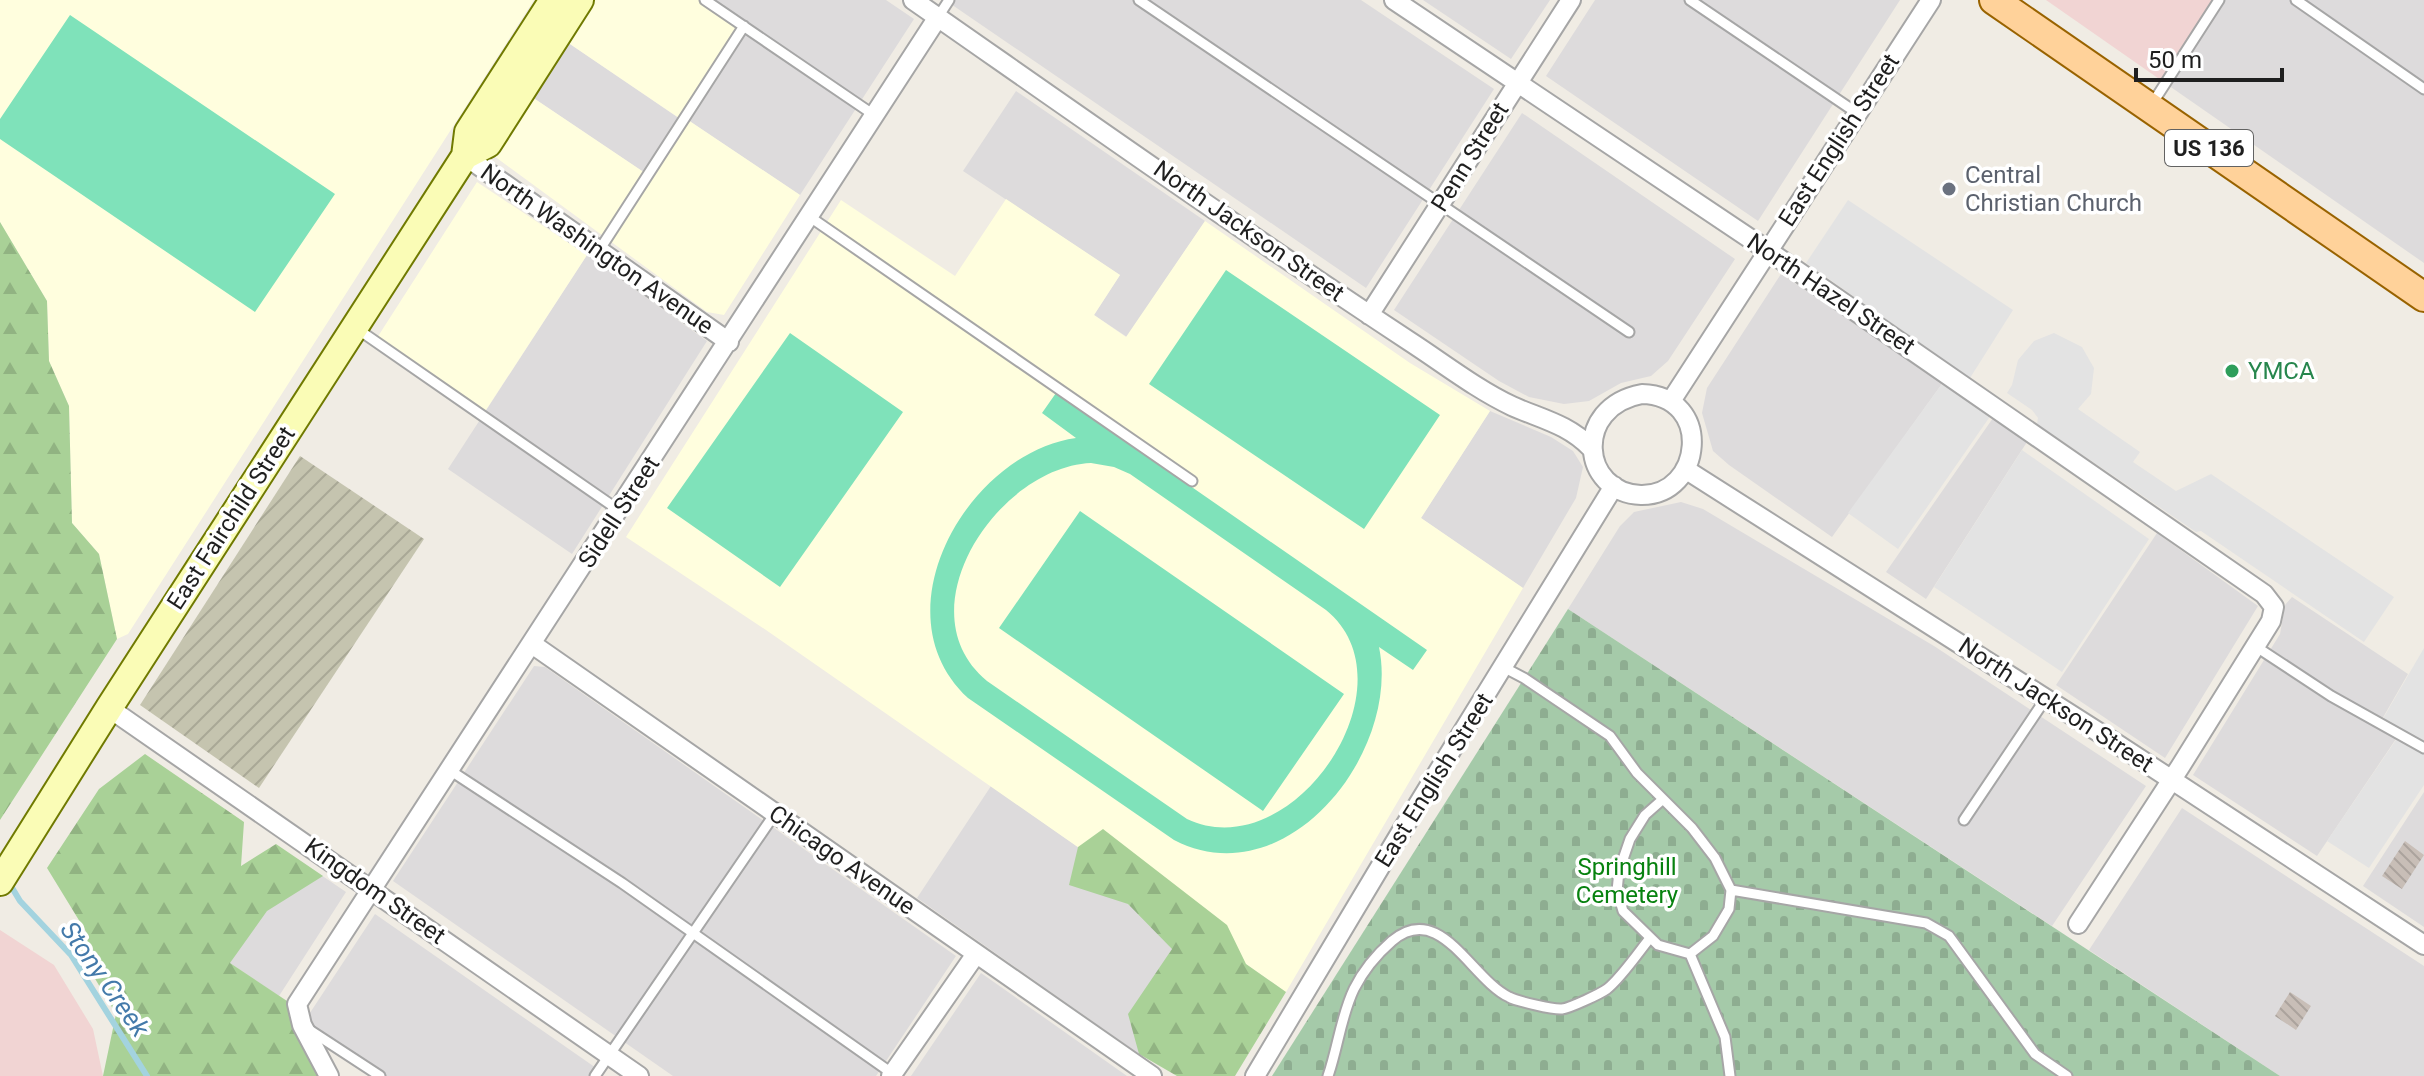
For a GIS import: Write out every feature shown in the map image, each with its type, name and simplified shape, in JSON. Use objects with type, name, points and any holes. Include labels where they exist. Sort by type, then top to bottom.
[{"type":"main road","name":"US 136","points":[[1994,0],[2424,297]]},
{"type":"street","name":"East Fairchild Street","points":[[0,882],[465,156],[468,132],[553,0]]},
{"type":"street","name":"East Fairchild Street","points":[[465,156],[488,144],[580,0]]},
{"type":"street","name":"North Jackson Street","points":[[913,0],[1369,315],[1511,405],[1578,434],[1591,448]]},
{"type":"street","name":"North Hazel Street","points":[[1394,0],[1767,250],[2264,594],[2274,607],[2271,621],[2255,646]]},
{"type":"street","name":"Penn Street","points":[[1369,315],[1571,0]]},
{"type":"street","name":"East English Street","points":[[1671,401],[1931,0]]},
{"type":"street","name":"Sidell Street","points":[[302,1025],[297,1004],[938,17]]},
{"type":"street","name":"North Washington Avenue","points":[[465,156],[729,342]]},
{"type":"street","points":[[1657,394],[1671,401],[1684,412],[1692,430],[1692,452],[1685,469],[1672,485],[1656,494],[1638,495],[1614,486],[1602,475],[1591,448],[1600,419],[1609,408],[1627,397],[1657,394]]},
{"type":"street","name":"North Jackson Street","points":[[1685,469],[2046,698],[2424,945]]},
{"type":"street","name":"East English Street","points":[[1255,1076],[1614,486]]},
{"type":"street","name":"Chicago Avenue","points":[[532,644],[1152,1076]]},
{"type":"street","points":[[2078,924],[2172,781],[2255,646]]},
{"type":"street","name":"Kingdom Street","points":[[109,708],[639,1076]]},
{"type":"street","points":[[894,1075],[976,954]]},
{"type":"street","points":[[302,1025],[329,1076]]},
{"type":"lane","points":[[705,0],[875,116]]},
{"type":"lane","points":[[938,17],[949,0]]},
{"type":"lane","points":[[1139,0],[1629,332]]},
{"type":"lane","points":[[1690,0],[1857,113]]},
{"type":"lane","points":[[2150,107],[2219,0]]},
{"type":"lane","points":[[2296,0],[2424,89]]},
{"type":"lane","points":[[600,249],[744,26]]},
{"type":"lane","points":[[810,217],[1192,481]]},
{"type":"lane","points":[[355,327],[620,511]]},
{"type":"lane","points":[[2255,646],[2331,696],[2424,748]]},
{"type":"lane","points":[[1503,667],[1610,736],[1637,773],[1692,828],[1724,874],[1731,890],[1729,909],[1713,936],[1690,954]]},
{"type":"lane","points":[[1964,820],[2046,698]]},
{"type":"lane","points":[[448,769],[622,883],[894,1075]]},
{"type":"lane","points":[[1662,800],[1645,815],[1630,839],[1619,871],[1617,891],[1623,911],[1658,945],[1690,954]]},
{"type":"lane","points":[[595,1076],[776,812]]},
{"type":"lane","points":[[1731,890],[1926,923],[1949,936],[2035,1054],[2067,1076]]},
{"type":"lane","points":[[1328,1076],[1354,988],[1383,949],[1398,936],[1417,928],[1434,931],[1508,997],[1561,1009],[1607,989],[1650,938]]},
{"type":"lane","points":[[1690,954],[1725,1037],[1730,1076]]},
{"type":"lane","points":[[302,1025],[380,1076]]},
{"type":"shaded area","points":[[0,0],[534,0],[128,634],[117,639],[99,554],[72,523],[69,406],[49,361],[47,301],[0,222]]},
{"type":"shaded area","points":[[594,0],[705,0],[744,26],[685,118],[800,195],[724,315],[707,312],[494,156],[532,97],[648,175],[682,120],[567,42]]},
{"type":"shaded area","points":[[705,0],[886,0],[914,19],[800,195],[685,118]]},
{"type":"shaded area","points":[[945,0],[1361,0],[1494,89],[1366,288]]},
{"type":"shaded area","points":[[1423,0],[1550,0],[1511,59]]},
{"type":"shaded area","points":[[1595,0],[1900,0],[1758,221],[1546,76]]},
{"type":"shaded area","points":[[2046,0],[2219,0],[2165,83]]},
{"type":"shaded area","points":[[2219,0],[2424,0],[2424,263],[2165,83]]},
{"type":"shaded area","points":[[567,42],[683,121],[648,175],[532,97]]},
{"type":"shaded area","points":[[1016,91],[1205,221],[1127,337],[1094,315],[1120,275],[963,171]]},
{"type":"shaded area","points":[[1522,113],[1735,259],[1668,361],[1651,376],[1621,383],[1589,401],[1564,404],[1529,397],[1499,381],[1394,310]]},
{"type":"shaded area","points":[[477,182],[587,255],[482,416],[375,341]]},
{"type":"shaded area","points":[[1006,199],[1120,275],[1094,315],[1126,337],[1205,221],[1410,363],[1490,411],[1421,518],[1523,588],[1286,992],[766,630],[626,537],[841,200],[955,276]]},
{"type":"shaded area","points":[[1848,200],[2013,310],[1970,378],[1806,263]]},
{"type":"shaded area","points":[[587,255],[707,341],[572,554],[448,469]]},
{"type":"shaded area","points":[[1781,274],[1944,381],[1832,537],[1713,451],[1702,413],[1707,388]]},
{"type":"shaded area","points":[[2054,333],[2082,347],[2094,368],[2091,394],[2078,409],[2140,452],[2133,462],[2176,491],[2211,474],[2394,597],[2364,642],[2037,424],[2038,418],[2032,410],[2007,393],[2018,360],[2034,341]]},
{"type":"shaded area","points":[[1944,381],[1991,415],[1898,549],[1848,513]]},
{"type":"shaded area","points":[[1490,411],[1551,437],[1573,451],[1583,467],[1576,498],[1523,588],[1421,518]]},
{"type":"shaded area","points":[[1993,418],[2027,442],[1926,599],[1886,572]]},
{"type":"shaded area","points":[[2022,450],[2149,539],[2062,672],[1934,587]]},
{"type":"shaded area","points":[[300,456],[424,539],[259,788],[140,705]]},
{"type":"shaded area","points":[[1681,502],[1703,509],[1934,646],[2146,786],[2052,926],[1568,609],[1620,526],[1634,512]]},
{"type":"shaded area","points":[[2157,533],[2258,606],[2165,758],[2056,685]]},
{"type":"shaded area","points":[[2292,597],[2408,674],[2381,721],[2400,733],[2317,856],[2193,775],[2280,634],[2285,605]]},
{"type":"shaded area","points":[[2424,648],[2424,785],[2369,868],[2327,841],[2400,734],[2381,722]]},
{"type":"shaded area","points":[[534,666],[545,667],[956,956],[876,1076],[673,1076],[393,881]]},
{"type":"shaded area","points":[[991,786],[1212,941],[1139,1054],[917,898]]},
{"type":"shaded area","points":[[2424,792],[2424,927],[2363,886]]},
{"type":"shaded area","points":[[2182,808],[2424,966],[2424,1076],[2280,1076],[2089,950]]},
{"type":"shaded area","points":[[296,858],[346,892],[279,996],[230,963]]},
{"type":"shaded area","points":[[375,914],[599,1070],[595,1076],[380,1076],[302,1025]]},
{"type":"shaded area","points":[[0,930],[54,965],[93,1029],[103,1076],[0,1076]]},
{"type":"shaded area","points":[[981,973],[1127,1076],[911,1076]]},
{"type":"green space","points":[[70,15],[335,194],[255,312],[0,139],[0,119]]},
{"type":"green space","points":[[0,222],[47,301],[49,361],[69,406],[72,523],[99,554],[117,639],[0,820]]},
{"type":"green space","points":[[1226,270],[1440,415],[1364,529],[1149,384]]},
{"type":"green space","points":[[790,333],[903,412],[780,587],[667,508]]},
{"type":"green space","points":[[1056,393],[1427,650],[1413,670],[1379,647],[1381,688],[1372,730],[1353,770],[1327,805],[1294,832],[1256,849],[1216,853],[1174,840],[968,698],[942,663],[931,624],[933,582],[947,542],[970,504],[1001,473],[1037,450],[1076,438],[1042,413]],"holes":[[[1091,463],[1130,474],[1326,610],[1351,642],[1358,681],[1350,722],[1330,761],[1302,794],[1266,818],[1227,827],[1187,819],[987,681],[963,652],[954,618],[958,582],[972,547],[995,515],[1024,489],[1056,471]]]},
{"type":"green space","points":[[1080,511],[1344,694],[1263,811],[999,628]]},
{"type":"green space","name":"Springhill Cemetery","points":[[1568,609],[2280,1076],[1272,1076]]},
{"type":"green space","points":[[145,754],[244,822],[241,866],[276,844],[323,876],[267,911],[230,963],[293,1005],[327,1076],[103,1076],[116,1014],[78,950],[88,935],[47,868],[99,789]]},
{"type":"green space","points":[[1103,829],[1227,925],[1246,964],[1286,992],[1235,1076],[1177,1076],[1139,1054],[1128,1014],[1172,949],[1128,904],[1069,885],[1078,847]]},
{"type":"building","points":[[2405,841],[2424,855],[2402,889],[2382,876]]},
{"type":"building","points":[[2290,992],[2311,1006],[2296,1030],[2275,1016]]},
{"type":"waterway","name":"Stony Creek","points":[[8,881],[20,901],[71,955],[147,1076]]},
{"type":"place","name":"Central Christian Church","points":[[1949,189]]},
{"type":"place","name":"YMCA","points":[[2232,371]]}]
